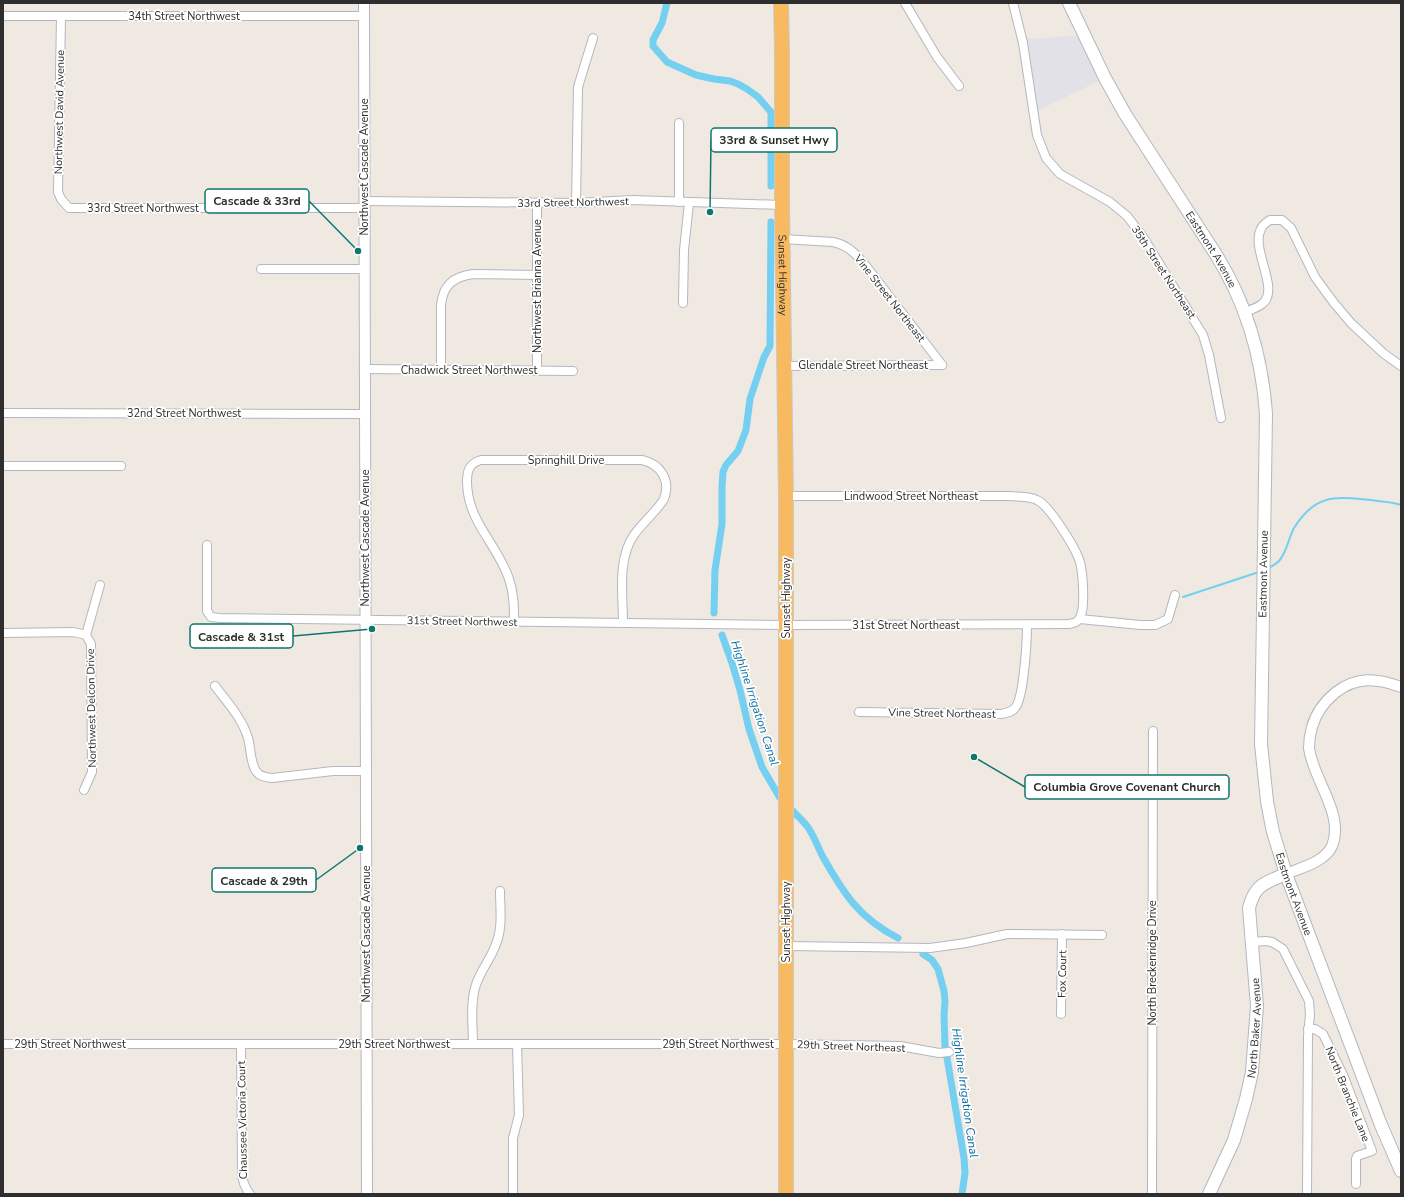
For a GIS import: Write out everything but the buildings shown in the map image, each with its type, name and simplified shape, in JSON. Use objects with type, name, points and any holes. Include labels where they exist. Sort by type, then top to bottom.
[{"type":"highway","name":"Sunset Highway","points":[[781,3],[786,496],[786,1194]]},
{"type":"main road","name":"Eastmont Avenue","points":[[1069,3],[1124,114],[1222,264],[1245,312],[1257,351],[1265,398],[1261,744],[1267,801],[1273,832],[1286,874],[1381,1125],[1401,1170]]},
{"type":"main road","name":"North Baker Avenue","points":[[1209,1194],[1234,1140],[1245,1105],[1252,1072],[1257,1006],[1249,908],[1252,896],[1258,888],[1266,882],[1286,874]]},
{"type":"street","name":"Northwest Cascade Avenue","points":[[364,3],[368,1194]]},
{"type":"street","points":[[905,3],[937,57],[959,86]]},
{"type":"street","name":"35th Street Northeast","points":[[1012,3],[1024,50],[1037,135],[1046,158],[1060,174],[1110,202],[1127,216],[1142,237],[1167,278],[1196,320],[1203,334],[1209,355],[1221,418]]},
{"type":"street","name":"34th Street Northwest","points":[[3,16],[364,16]]},
{"type":"street","name":"Northwest David Avenue","points":[[61,16],[58,192],[66,205]]},
{"type":"street","points":[[576,203],[578,87],[593,38]]},
{"type":"street","points":[[679,123],[679,202]]},
{"type":"street","name":"33rd Street Northwest","points":[[66,205],[69,208],[75,208],[537,202],[576,203],[633,200],[782,205]]},
{"type":"street","name":"Northwest Brianna Avenue","points":[[537,202],[537,370]]},
{"type":"street","points":[[683,303],[684,250],[689,203]]},
{"type":"street","points":[[1245,312],[1263,304],[1268,294],[1268,283],[1258,241],[1261,228],[1270,220],[1282,220],[1291,228],[1315,277],[1334,303],[1361,333],[1383,353],[1401,366]]},
{"type":"street","name":"Vine Street Northeast","points":[[783,240],[840,243],[853,251],[942,365]]},
{"type":"street","points":[[261,269],[364,269]]},
{"type":"street","points":[[441,369],[441,305],[445,288],[455,279],[464,275],[537,274]]},
{"type":"street","name":"Glendale Street Northeast","points":[[784,366],[942,365]]},
{"type":"street","name":"Chadwick Street Northwest","points":[[365,370],[441,369],[574,371]]},
{"type":"street","name":"32nd Street Northwest","points":[[3,413],[365,414]]},
{"type":"street","name":"Springhill Drive","points":[[514,622],[514,602],[509,579],[504,566],[476,518],[469,501],[467,490],[468,470],[471,465],[481,460],[642,460],[652,463],[660,470],[666,482],[666,495],[664,500],[632,537],[624,560],[623,623]]},
{"type":"street","points":[[3,466],[120,466]]},
{"type":"street","name":"Lindwood Street Northeast","points":[[786,496],[1010,496],[1037,500],[1050,510],[1075,550],[1080,561],[1082,574],[1083,610],[1080,619]]},
{"type":"street","name":"31st Street Northwest","points":[[207,545],[207,611],[211,617],[786,625]]},
{"type":"street","points":[[86,635],[100,585]]},
{"type":"street","points":[[1027,625],[1069,624],[1080,619],[1155,625],[1168,619],[1175,595]]},
{"type":"street","name":"31st Street Northeast","points":[[786,625],[1027,625]]},
{"type":"street","name":"Vine Street Northeast","points":[[859,712],[1008,713],[1014,709],[1020,696],[1027,625]]},
{"type":"street","name":"Northwest Delcon Drive","points":[[3,633],[73,632],[86,635],[91,644],[92,772],[84,790]]},
{"type":"street","points":[[1286,874],[1322,858],[1330,849],[1334,838],[1335,823],[1333,815],[1314,766],[1309,746],[1313,722],[1320,708],[1340,689],[1364,680],[1386,681],[1401,686]]},
{"type":"street","points":[[215,686],[242,722],[248,738],[253,765],[259,775],[272,778],[333,771],[366,770]]},
{"type":"street","name":"North Breckenridge Drive","points":[[1152,1194],[1154,731]]},
{"type":"street","points":[[473,1044],[472,1001],[479,976],[499,936],[500,891]]},
{"type":"street","points":[[786,946],[930,948],[966,943],[1007,934],[1102,935]]},
{"type":"street","name":"Fox Court","points":[[1061,1014],[1062,934]]},
{"type":"street","name":"North Branchie Lane","points":[[1252,942],[1272,942],[1283,949],[1309,1001],[1307,1194]]},
{"type":"street","name":"North Branchie Lane","points":[[1308,1029],[1316,1029],[1323,1034],[1344,1077],[1372,1151],[1357,1156],[1356,1184]]},
{"type":"street","name":"29th Street Northwest","points":[[3,1044],[786,1044]]},
{"type":"street","name":"Chaussee Victoria Court","points":[[241,1044],[242,1180],[245,1188],[250,1194]]},
{"type":"street","points":[[514,1194],[513,1138],[519,1115],[517,1044]]},
{"type":"street","name":"29th Street Northeast","points":[[786,1044],[900,1046],[939,1053],[949,1052]]},
{"type":"shaded area","points":[[1085,35],[1105,78],[1033,113],[1023,43],[1027,39]]},
{"type":"waterway","name":"Highline Irrigation Canal","points":[[667,3],[662,23],[653,40],[653,46],[667,62],[696,75],[730,81],[738,84],[758,97],[771,112],[771,186]]},
{"type":"waterway","name":"Highline Irrigation Canal","points":[[714,613],[715,570],[722,524],[723,472],[726,465],[738,451],[746,430],[750,399],[764,357],[770,346],[771,222]]},
{"type":"waterway","points":[[1269,568],[1281,558],[1286,550],[1294,528],[1302,517],[1310,508],[1319,503],[1337,498],[1347,498],[1390,502],[1401,505]]},
{"type":"waterway","points":[[1183,597],[1259,572]]},
{"type":"waterway","name":"Highline Irrigation Canal","points":[[722,635],[732,663],[749,729],[762,767],[780,798]]},
{"type":"waterway","name":"Highline Irrigation Canal","points":[[793,811],[807,826],[821,854],[838,882],[854,904],[873,922],[898,938]]},
{"type":"waterway","name":"Highline Irrigation Canal","points":[[923,954],[932,960],[938,969],[944,991],[945,1046],[964,1158],[965,1173],[962,1194]]},
{"type":"place","name":"33rd & Sunset Hwy","points":[[710,212]]},
{"type":"place","name":"Cascade & 33rd","points":[[358,251]]},
{"type":"place","name":"Cascade & 31st","points":[[372,629]]},
{"type":"place","name":"Columbia Grove Covenant Church","points":[[974,757]]},
{"type":"place","name":"Cascade & 29th","points":[[360,848]]}]
